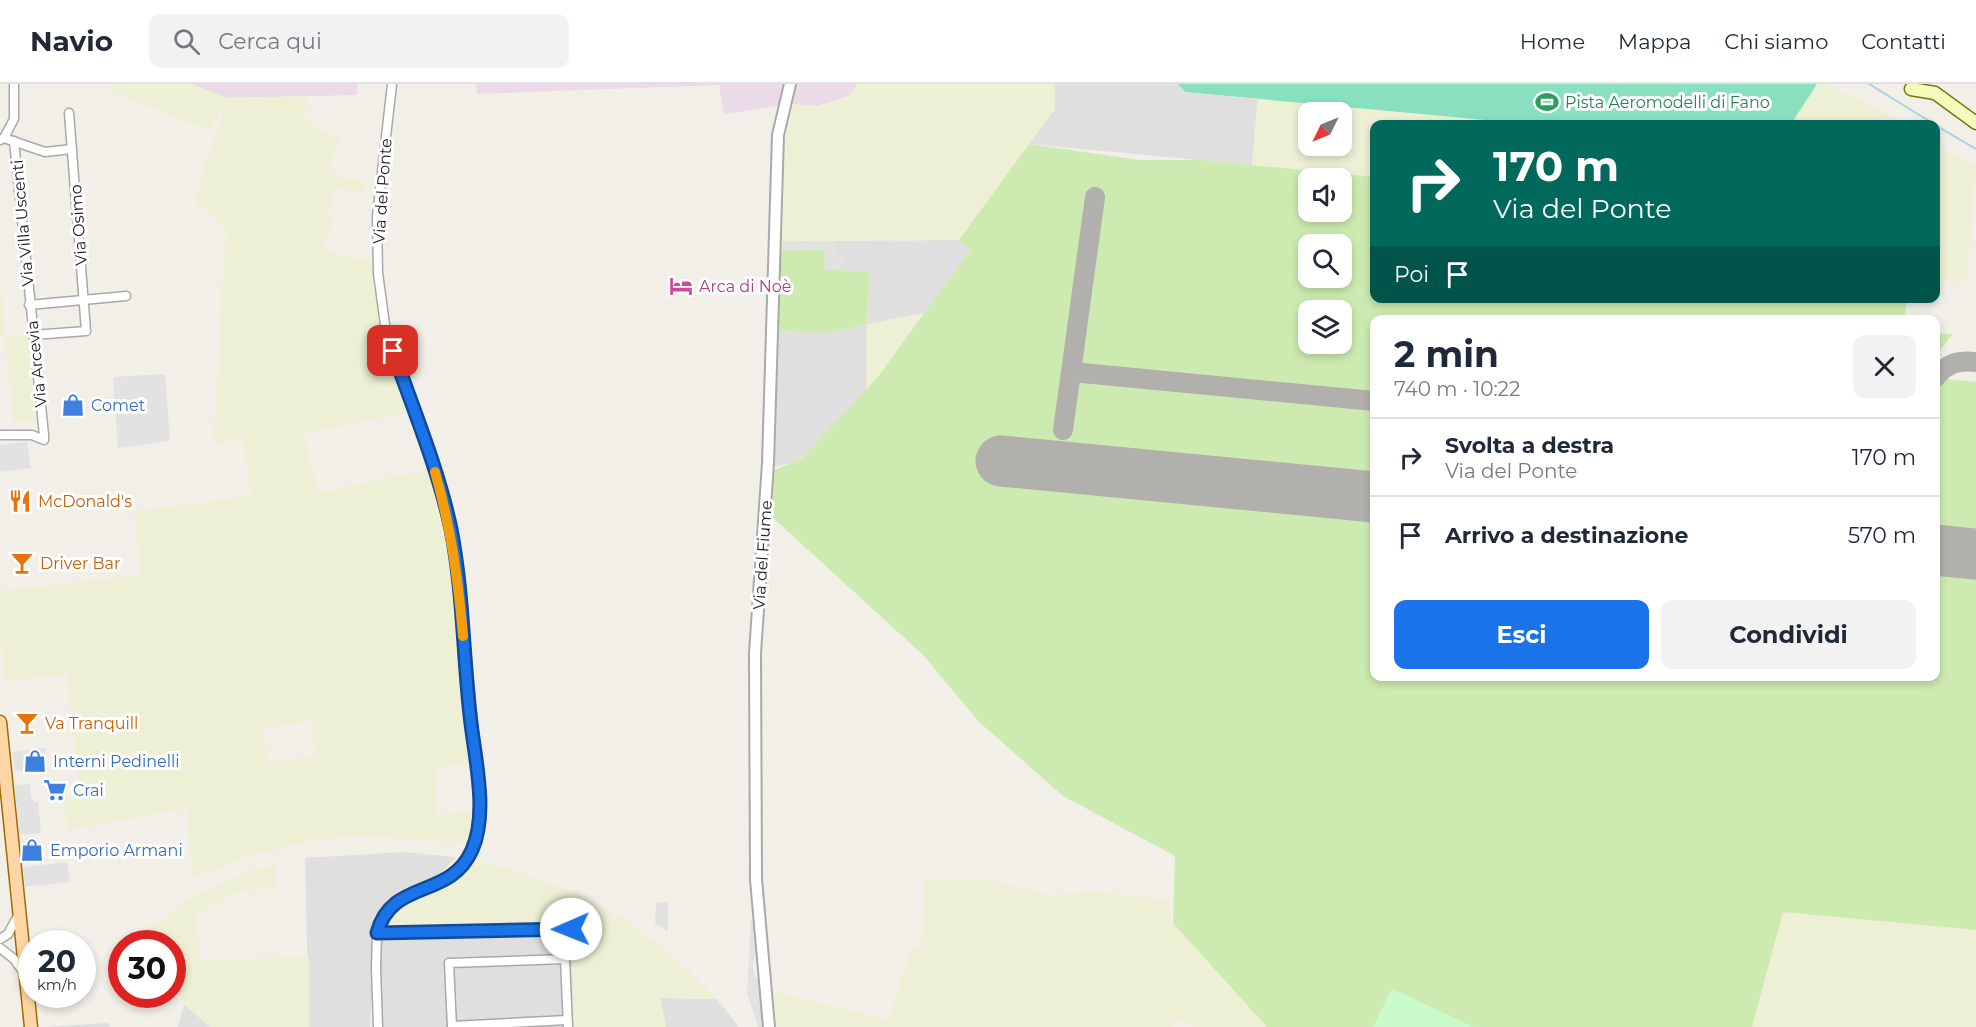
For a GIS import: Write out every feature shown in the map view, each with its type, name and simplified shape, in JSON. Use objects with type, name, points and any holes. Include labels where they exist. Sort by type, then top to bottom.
[{"type":"main road","points":[[1898,84],[1911,89],[1928,90],[1947,100],[1976,123]]},
{"type":"main road","points":[[1911,89],[1925,84]]},
{"type":"main road","points":[[1935,84],[1947,100]]},
{"type":"main road","points":[[0,722],[21,930]]},
{"type":"main road","points":[[29,1008],[31,1027]]},
{"type":"street","points":[[14,84],[14,119],[2,139],[45,152],[72,149]]},
{"type":"street","name":"Via del Ponte","points":[[378,1027],[377,933],[387,909],[401,898],[445,879],[462,866],[472,850],[478,831],[479,784],[470,714],[458,569],[450,527],[434,468],[386,332],[378,273],[377,216],[392,84]]},
{"type":"street","name":"Via del Fiume","points":[[769,1027],[756,879],[755,653],[770,430],[778,135],[790,84]]},
{"type":"street","name":"Via Osimo","points":[[33,335],[86,331],[69,113]]},
{"type":"street","name":"Via Villa Uscenti","points":[[14,141],[29,305]]},
{"type":"street","points":[[29,305],[126,296]]},
{"type":"street","name":"Via Arcevia","points":[[2,434],[32,435],[44,440],[29,305]]},
{"type":"street","name":"Via Arcevia","points":[[32,435],[42,424]]},
{"type":"street","points":[[0,939],[8,934],[20,914]]},
{"type":"street","points":[[377,933],[571,929]]},
{"type":"street","points":[[0,948],[18,963]]},
{"type":"street","points":[[565,959],[567,1023],[452,1027],[448,963],[565,959]]},
{"type":"shaded area","points":[[192,84],[357,84],[357,95],[227,98]]},
{"type":"shaded area","points":[[476,84],[857,84],[849,96],[817,106],[793,104],[724,114],[719,85],[477,94]]},
{"type":"shaded area","points":[[1055,84],[1178,84],[1185,92],[1258,99],[1252,165],[1029,144],[1055,109]]},
{"type":"shaded area","points":[[959,240],[970,249],[930,312],[866,393],[811,452],[794,462],[774,467],[778,331],[830,333],[867,324],[870,272],[824,269],[778,241]]},
{"type":"shaded area","points":[[778,241],[837,241],[837,250],[842,258],[841,270],[824,269],[825,250],[778,250]]},
{"type":"shaded area","points":[[165,374],[170,441],[118,448],[113,377]]},
{"type":"shaded area","points":[[27,442],[31,468],[0,472],[0,445]]},
{"type":"shaded area","points":[[45,748],[46,752],[25,753],[27,770],[15,771],[13,752]]},
{"type":"shaded area","points":[[30,784],[31,797],[34,802],[38,802],[41,833],[19,835],[15,785]]},
{"type":"shaded area","points":[[404,852],[456,857],[439,875],[398,895],[381,910],[375,921],[370,1027],[309,1027],[305,858]]},
{"type":"shaded area","points":[[67,862],[70,882],[25,887],[23,867]]},
{"type":"shaded area","points":[[668,902],[668,932],[655,923],[656,903]]},
{"type":"shaded area","points":[[751,919],[754,919],[757,941],[753,965],[755,976],[760,981],[763,1027],[758,1027],[747,992]]},
{"type":"shaded area","points":[[578,923],[582,957],[572,958],[574,1027],[383,1027],[380,961],[382,928]]},
{"type":"shaded area","points":[[660,998],[717,999],[739,1027],[666,1027]]},
{"type":"shaded area","points":[[186,1006],[210,1027],[178,1027],[183,1008]]},
{"type":"shaded area","points":[[108,1023],[110,1027],[43,1027]]},
{"type":"green space","points":[[112,84],[192,84],[227,98],[306,96],[305,119],[317,129],[341,138],[330,166],[329,175],[366,181],[363,195],[336,187],[326,214],[333,218],[323,249],[350,258],[371,258],[378,320],[408,412],[304,434],[318,493],[428,470],[445,529],[453,570],[464,711],[472,763],[438,768],[435,793],[438,815],[474,811],[468,843],[356,836],[301,843],[245,857],[192,879],[187,808],[67,830],[63,800],[80,797],[67,675],[5,681],[0,640],[0,591],[140,575],[134,511],[251,496],[243,439],[213,445],[226,231],[214,217],[194,202],[226,102],[210,131],[110,92]],"holes":[[[310,721],[316,756],[268,763],[262,729]]]},
{"type":"green space","points":[[857,84],[1055,84],[1055,109],[959,240],[778,241],[784,140],[793,104],[817,106],[849,97]]},
{"type":"green space","name":"Pista Aeromodelli di Fano","points":[[1178,84],[1832,84],[1840,94],[1850,93],[1897,120],[1370,120],[1370,177],[1352,175],[1352,168],[1298,170],[1252,165],[1258,99],[1185,92]]},
{"type":"green space","name":"Pista Aeromodelli di Fano","points":[[1178,84],[1817,84],[1794,120],[1485,120],[1352,108],[1352,102],[1298,103],[1185,92]]},
{"type":"green space","points":[[1029,144],[1139,160],[1201,160],[1298,170],[1298,222],[1352,222],[1352,175],[1370,177],[1370,303],[1906,303],[1905,315],[1370,315],[1370,681],[1940,681],[1940,386],[1946,379],[1976,382],[1976,930],[1783,912],[1752,1027],[1267,1027],[1173,923],[1175,856],[1063,796],[978,721],[923,655],[771,516],[770,472],[802,458],[877,378],[970,250],[959,240]]},
{"type":"green space","points":[[1940,146],[1976,167],[1966,283],[1940,280]]},
{"type":"green space","points":[[778,250],[825,250],[825,269],[870,272],[867,324],[830,333],[778,331]]},
{"type":"green space","points":[[0,281],[5,337],[0,337]]},
{"type":"green space","points":[[930,312],[866,393],[867,324]]},
{"type":"green space","points":[[1940,333],[1953,334],[1940,350]]},
{"type":"green space","points":[[28,335],[36,420],[13,422],[5,337]]},
{"type":"green space","points":[[471,860],[510,869],[574,892],[625,919],[681,963],[717,999],[660,998],[666,1027],[574,1027],[572,957],[582,956],[578,923],[382,928],[389,911],[401,901]]},
{"type":"green space","points":[[275,866],[276,888],[243,890],[197,914],[200,961],[309,957],[309,1027],[210,1027],[186,1006],[186,930],[147,930],[189,898],[250,871]]},
{"type":"green space","points":[[971,879],[996,881],[1050,895],[1094,892],[1169,900],[1170,919],[1267,1027],[1194,1027],[1175,1017],[1174,1027],[777,1027],[773,992],[888,1019],[911,948],[921,948],[924,881]]},
{"type":"green space","points":[[1783,912],[1976,930],[1976,1027],[1752,1027]]},
{"type":"green space","points":[[1394,989],[1474,1027],[1373,1027],[1390,992]]},
{"type":"waterway","points":[[1869,84],[1928,120]]},
{"type":"waterway","points":[[1940,128],[1976,149]]},
{"type":"taxiway","points":[[1063,430],[1095,197]]},
{"type":"taxiway","points":[[1940,373],[1953,364],[1976,362]]},
{"type":"taxiway","points":[[1072,372],[1370,401]]},
{"type":"runway","points":[[1001,461],[1370,497]]},
{"type":"runway","points":[[1940,550],[1976,554]]},
{"type":"slow traffic","points":[[435,472],[450,527],[458,569],[463,636]]},
{"type":"place","name":"Pista Aeromodelli di Fano","points":[[1547,102]]},
{"type":"place","name":"Arca di Noè","points":[[681,286]]},
{"type":"place","name":"Comet","points":[[73,405]]},
{"type":"place","name":"McDonald's","points":[[20,501]]},
{"type":"place","name":"Driver Bar","points":[[22,563]]},
{"type":"place","name":"Va Tranquill","points":[[27,723]]},
{"type":"place","name":"Interni Pedinelli","points":[[35,761]]},
{"type":"place","name":"Crai","points":[[55,790]]},
{"type":"place","name":"Emporio Armani","points":[[32,850]]},
{"type":"route","points":[[393,351],[434,468],[450,527],[458,569],[470,714],[479,784],[478,831],[472,850],[462,866],[445,879],[429,888],[401,898],[387,909],[377,933],[571,929]]}]
